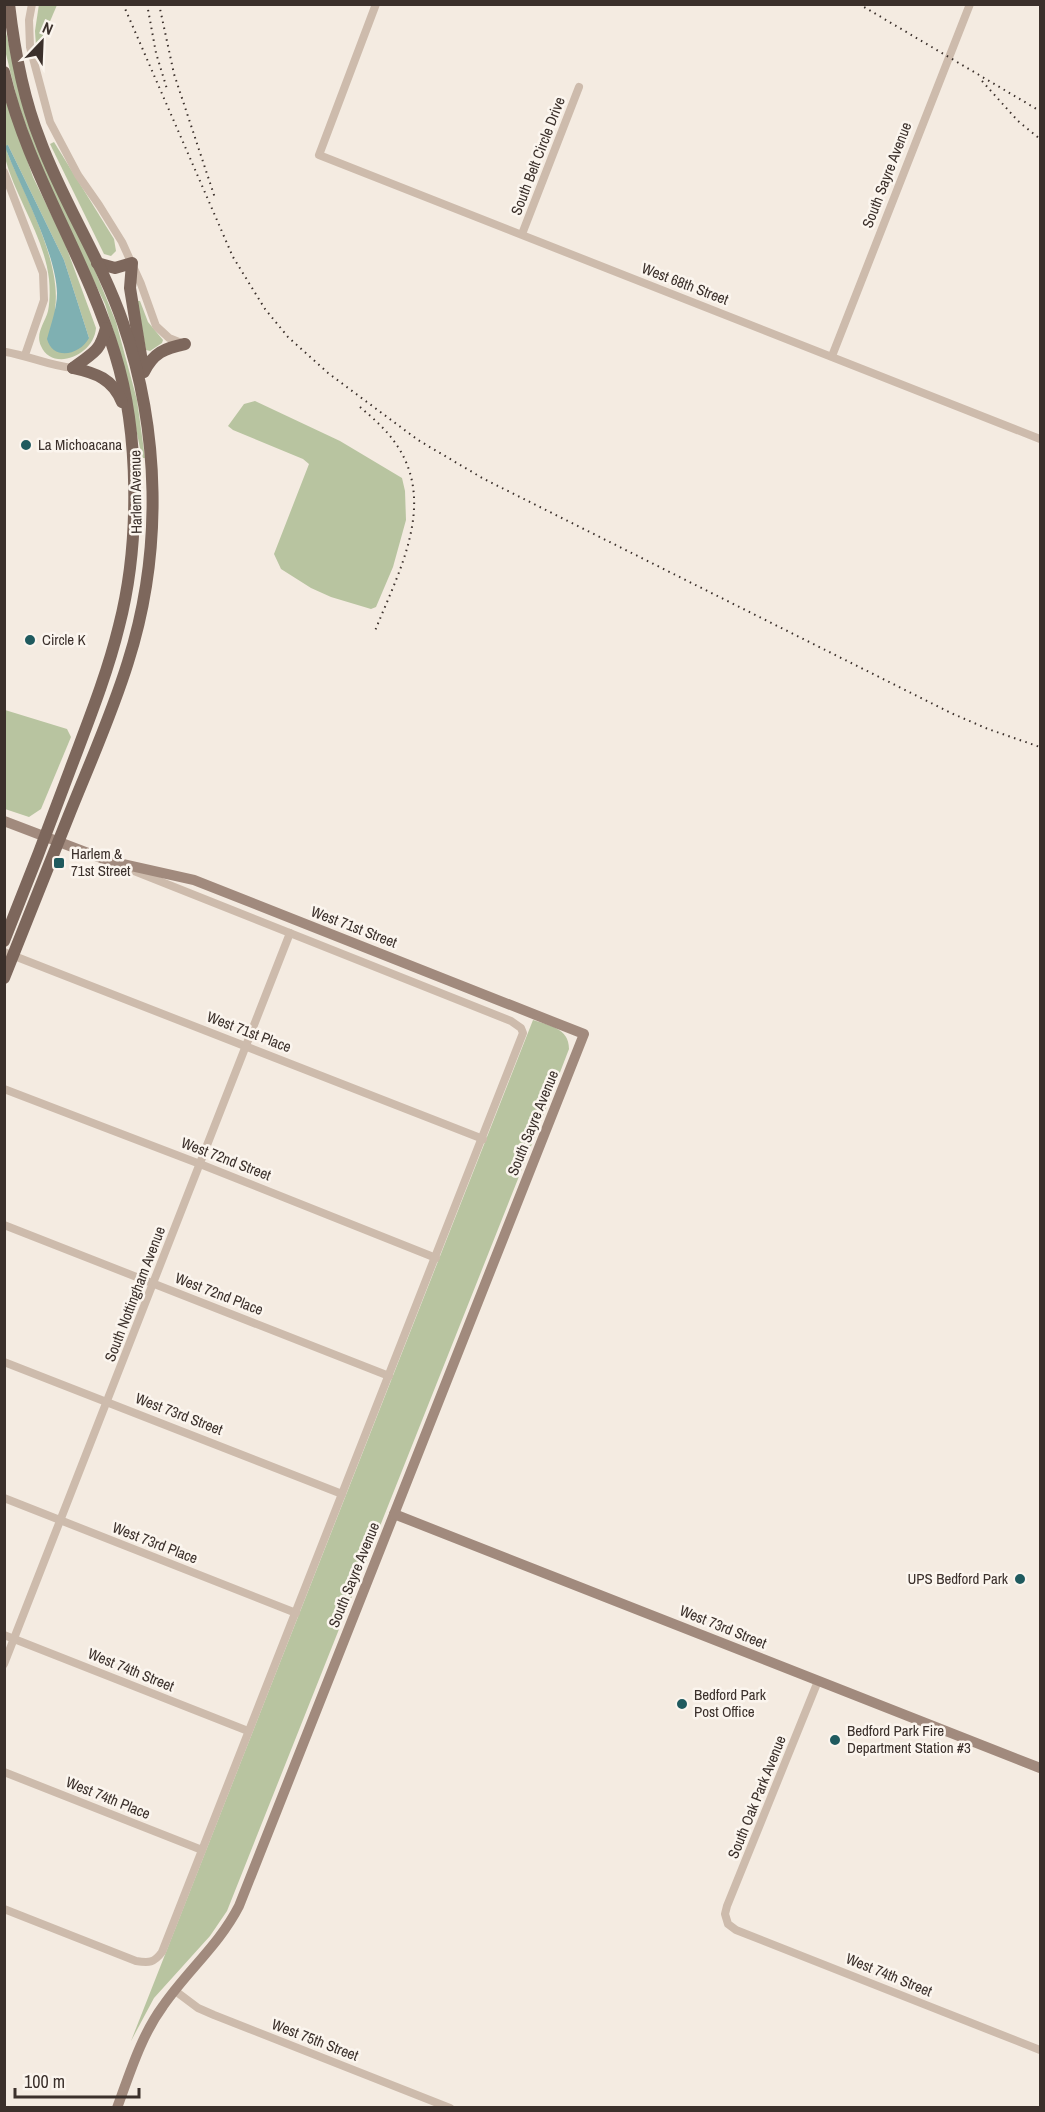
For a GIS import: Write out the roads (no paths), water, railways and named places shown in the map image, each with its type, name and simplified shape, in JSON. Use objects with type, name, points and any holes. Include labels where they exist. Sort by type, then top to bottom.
[{"type":"main road","name":"Harlem Avenue","points":[[4,978],[9,954],[58,842],[118,690],[134,641],[142,608],[151,548],[153,511],[150,439],[143,396],[122,321],[39,137],[24,82],[9,4]]},
{"type":"main road","name":"Harlem Avenue","points":[[4,72],[26,143],[88,278],[107,327],[123,381],[132,450],[134,514],[124,604],[103,683],[4,941]]},
{"type":"main road","points":[[97,263],[115,268],[132,263],[130,288],[144,372],[143,396]]},
{"type":"main road","points":[[73,368],[97,351],[107,327]]},
{"type":"main road","points":[[144,372],[156,354],[185,344]]},
{"type":"main road","points":[[73,368],[97,374],[109,382],[115,388],[128,414]]},
{"type":"street","points":[[32,4],[29,20],[30,47],[50,122],[78,175],[107,218],[132,263],[156,326],[170,338],[185,344]]},
{"type":"street","name":"West 68th Street","points":[[376,4],[319,154],[1041,439]]},
{"type":"street","name":"South Sayre Avenue","points":[[832,356],[970,4]]},
{"type":"street","name":"South Belt Circle Drive","points":[[522,234],[579,87]]},
{"type":"street","points":[[4,172],[43,273],[44,300],[25,355]]},
{"type":"street","points":[[6,352],[25,355],[50,365],[73,368]]},
{"type":"street","name":"West 71st Street","points":[[4,821],[511,1021],[521,1028],[522,1039],[483,1139]]},
{"type":"street","name":"West 71st Street","points":[[109,861],[194,880],[584,1034]]},
{"type":"street","name":"South Nottingham Avenue","points":[[4,1664],[290,933]]},
{"type":"street","name":"West 71st Place","points":[[9,954],[483,1139]]},
{"type":"street","name":"South Sayre Avenue","points":[[117,2108],[150,2024],[174,1990],[218,1940],[239,1906],[584,1034]]},
{"type":"street","name":"West 72nd Street","points":[[4,1089],[436,1258]]},
{"type":"street","points":[[4,1909],[136,1961],[151,1963],[162,1952],[483,1139]]},
{"type":"street","name":"West 72nd Place","points":[[4,1224],[389,1376]]},
{"type":"street","name":"West 73rd Street","points":[[4,1362],[342,1494]]},
{"type":"street","name":"West 73rd Place","points":[[4,1498],[296,1613]]},
{"type":"street","name":"West 73rd Street","points":[[394,1514],[1041,1768]]},
{"type":"street","name":"West 74th Street","points":[[4,1635],[248,1731]]},
{"type":"street","name":"South Oak Park Avenue","points":[[728,1924],[725,1914],[727,1906],[818,1681]]},
{"type":"street","name":"West 74th Place","points":[[4,1772],[202,1850]]},
{"type":"street","name":"West 74th Street","points":[[728,1924],[736,1930],[1041,2050]]},
{"type":"street","name":"West 75th Street","points":[[174,1990],[198,2008],[214,2015],[450,2108]]},
{"type":"water","points":[[8,145],[64,260],[89,338],[85,344],[73,352],[55,351],[47,339],[56,304],[55,277],[45,241],[7,152],[5,146]]},
{"type":"railway","points":[[123,4],[233,257],[265,309],[288,337],[328,373],[418,440],[484,479],[951,713],[1040,747]]},
{"type":"railway","points":[[147,4],[156,53],[167,89]]},
{"type":"railway","points":[[159,4],[174,74],[215,198]]},
{"type":"railway","points":[[859,4],[1040,111]]},
{"type":"railway","points":[[982,81],[1018,121],[1040,139]]},
{"type":"railway","points":[[360,407],[385,430],[398,447],[409,469],[414,492],[409,539],[394,586],[375,631]]},
{"type":"place","name":"La Michoacana","points":[[26,445]]},
{"type":"place","name":"Circle K","points":[[30,640]]},
{"type":"place","name":"Harlem & 71st Street","points":[[59,863]]},
{"type":"place","name":"UPS Bedford Park","points":[[1020,1579]]},
{"type":"place","name":"Bedford Park Post Office","points":[[682,1704]]},
{"type":"place","name":"Bedford Park Fire Department Station #3","points":[[835,1740]]}]
